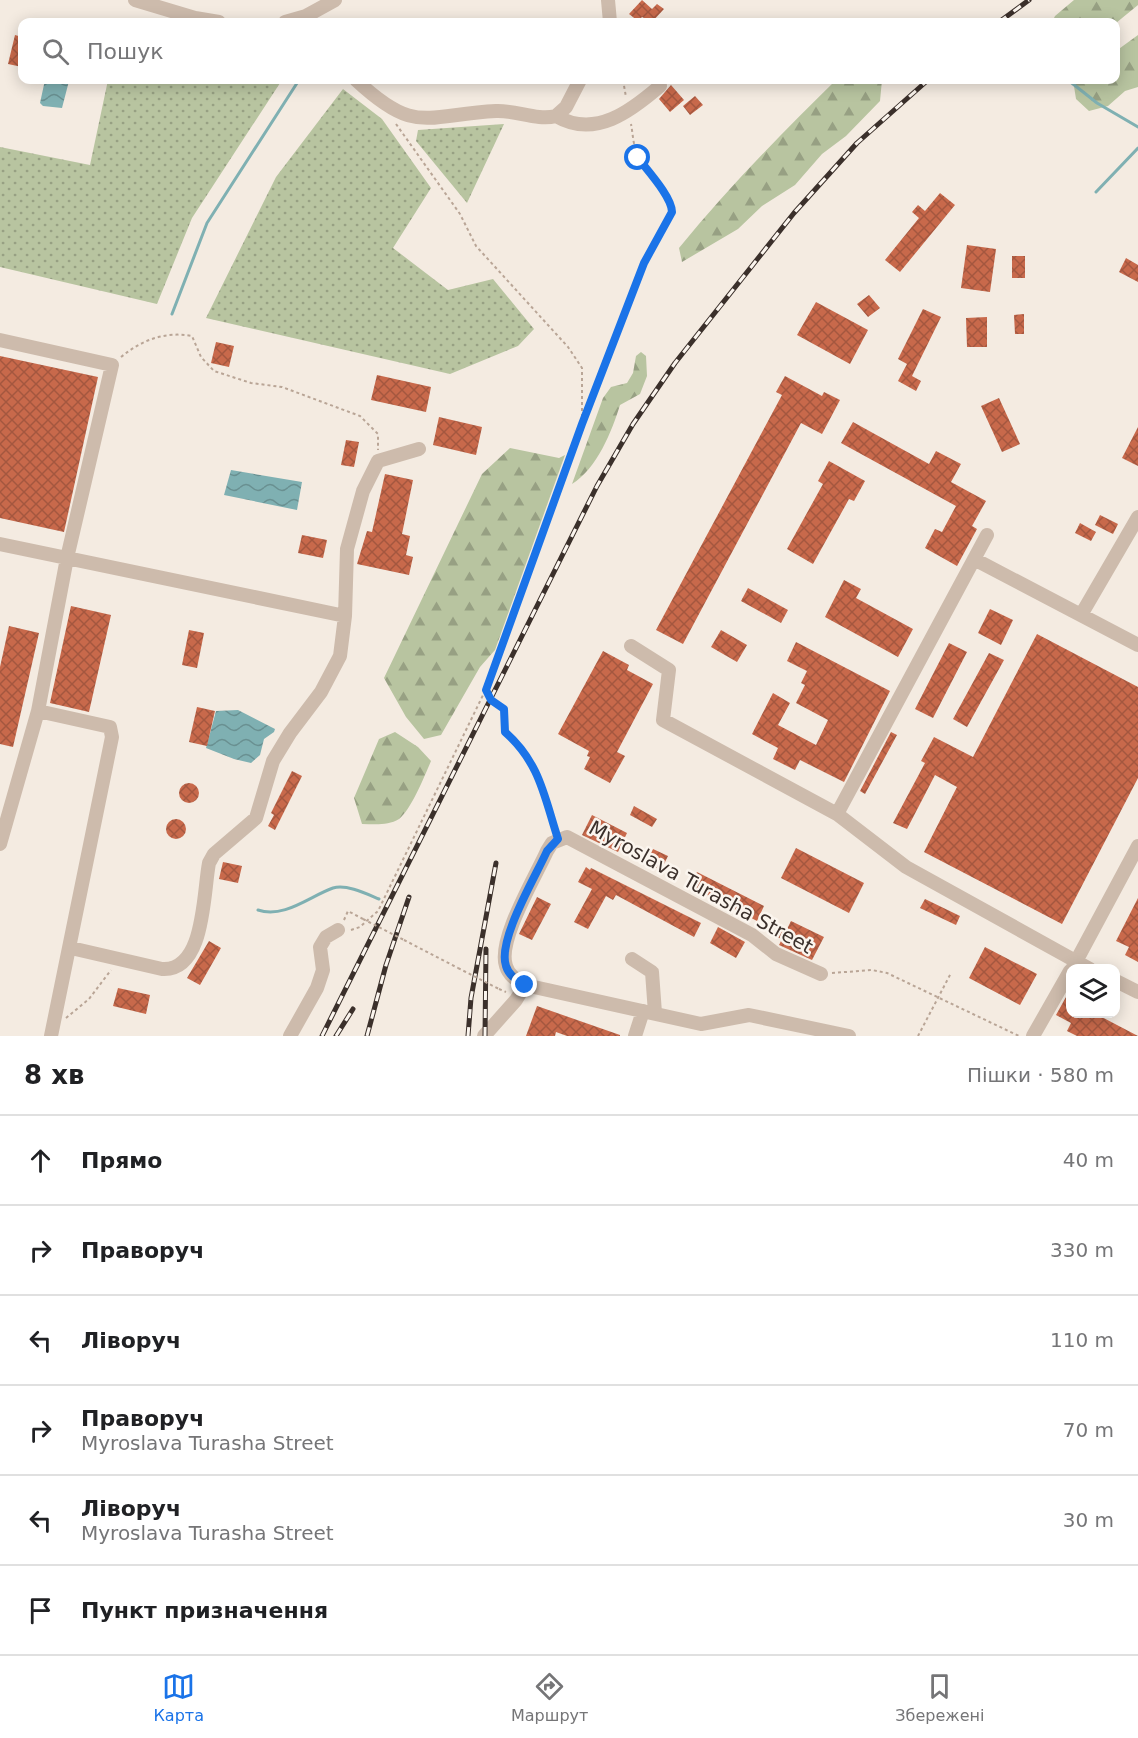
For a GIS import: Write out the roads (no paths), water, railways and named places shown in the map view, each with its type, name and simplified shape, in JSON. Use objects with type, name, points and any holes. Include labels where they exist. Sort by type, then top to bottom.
[{"type":"street","points":[[135,0],[195,18]]},
{"type":"street","points":[[299,18],[335,0]]},
{"type":"street","points":[[608,0],[611,18]]},
{"type":"street","points":[[361,84],[391,110],[406,116],[427,118],[496,111],[556,116],[569,124],[581,125],[629,113],[660,86]]},
{"type":"street","points":[[556,116],[566,107],[578,84]]},
{"type":"street","points":[[0,340],[112,365],[67,558],[38,711],[0,840]]},
{"type":"street","points":[[71,948],[172,970],[188,958],[195,946],[209,863],[214,855],[256,818],[273,761],[290,733],[321,692],[340,656],[345,616],[346,549],[363,491],[378,461],[419,449]]},
{"type":"street","points":[[1081,615],[1138,517]]},
{"type":"street","points":[[837,814],[987,535]]},
{"type":"street","points":[[0,544],[345,616]]},
{"type":"street","points":[[974,559],[1138,645]]},
{"type":"street","points":[[631,646],[669,670],[663,720],[837,814],[906,867],[1068,964]]},
{"type":"street","points":[[38,711],[110,727],[112,737],[52,1033]]},
{"type":"street","name":"Myroslava Turasha Street","points":[[525,985],[512,977],[505,964],[507,940],[547,851],[558,839],[567,837],[752,935],[776,954],[820,974]]},
{"type":"street","points":[[1075,964],[1138,846]]},
{"type":"street","points":[[290,1036],[317,988],[323,970],[320,947],[326,937],[338,930]]},
{"type":"street","points":[[632,959],[652,972],[649,1012],[635,1036]]},
{"type":"street","points":[[1033,1036],[1066,979]]},
{"type":"street","points":[[1120,983],[1138,992]]},
{"type":"street","points":[[483,1036],[516,1000],[525,985],[701,1024],[749,1015],[849,1036]]},
{"type":"water","points":[[44,84],[68,84],[62,108],[43,106],[40,103]]},
{"type":"water","points":[[231,470],[302,482],[297,510],[224,495]]},
{"type":"water","points":[[238,710],[275,729],[264,739],[260,755],[251,763],[206,748],[216,711]]},
{"type":"waterway","points":[[172,314],[207,223],[296,84]]},
{"type":"waterway","points":[[1073,84],[1097,103],[1138,127]]},
{"type":"waterway","points":[[1096,192],[1138,148]]},
{"type":"waterway","points":[[258,910],[268,912],[287,909],[339,887],[357,890],[379,899]]},
{"type":"railway","points":[[1004,18],[1029,0]]},
{"type":"railway","points":[[322,1036],[597,486],[633,424],[675,363],[794,213],[857,143],[923,84]]},
{"type":"railway","points":[[468,1036],[471,998],[496,863]]},
{"type":"railway","points":[[367,1036],[386,965],[409,897]]},
{"type":"railway","points":[[485,1036],[486,949]]},
{"type":"railway","points":[[336,1036],[353,1009]]}]
